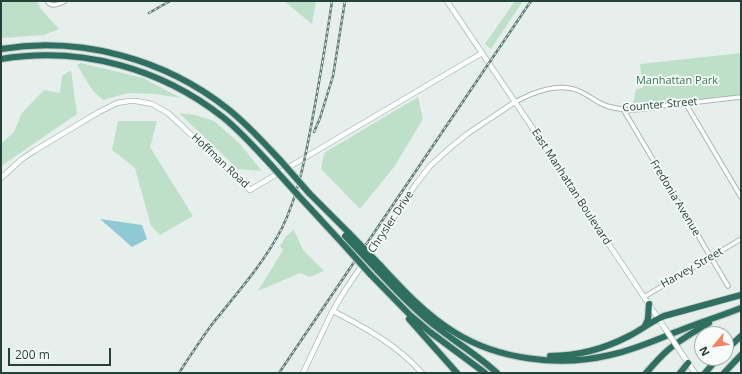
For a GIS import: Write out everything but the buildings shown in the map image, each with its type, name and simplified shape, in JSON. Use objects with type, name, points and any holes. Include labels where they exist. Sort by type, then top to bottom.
[{"type":"highway","points":[[1,49],[28,46],[65,46],[88,48],[112,53],[148,64],[176,76],[198,88],[237,117],[260,138],[379,268],[409,304],[441,331],[479,357],[498,373]]},
{"type":"highway","points":[[1,59],[24,56],[76,56],[126,66],[149,74],[172,85],[210,107],[234,127],[271,165],[396,302],[456,373]]},
{"type":"highway","points":[[379,268],[425,310],[461,336],[487,348],[512,355],[543,359],[580,360],[629,350],[741,308]]},
{"type":"highway","points":[[461,336],[490,346],[537,356],[580,354],[606,346],[629,336],[658,319],[673,313],[741,295]]},
{"type":"highway","points":[[396,302],[427,329],[485,373]]},
{"type":"highway","points":[[645,326],[648,321],[649,304]]},
{"type":"highway","points":[[646,373],[659,358],[673,346],[721,316]]},
{"type":"highway","points":[[724,373],[741,356]]},
{"type":"highway","points":[[680,373],[688,363]]},
{"type":"street","points":[[46,1],[53,5],[60,4],[65,1]]},
{"type":"street","name":"East Manhattan Boulevard","points":[[447,1],[694,372]]},
{"type":"street","name":"Hoffman Road","points":[[1,178],[22,159],[99,112],[116,103],[136,101],[152,104],[168,113],[250,190],[482,53]]},
{"type":"street","name":"Counter Street","points":[[515,102],[523,97],[547,89],[559,88],[577,90],[606,106],[623,110],[741,97]]},
{"type":"street","name":"Chrysler Drive","points":[[303,373],[342,295],[416,184],[430,166],[467,134],[515,102]]},
{"type":"street","points":[[686,104],[741,197]]},
{"type":"street","name":"Fredonia Avenue","points":[[623,110],[728,286]]},
{"type":"street","name":"Harvey Street","points":[[644,297],[741,239]]},
{"type":"street","points":[[333,311],[382,338],[400,352],[422,373]]},
{"type":"green space","points":[[3,1],[37,1],[40,8],[59,29],[44,35],[1,38],[1,6]]},
{"type":"green space","points":[[284,1],[316,1],[312,24]]},
{"type":"green space","points":[[515,1],[523,1],[491,49],[485,44]]},
{"type":"green space","name":"Manhattan Park","points":[[741,53],[741,95],[632,108],[636,89],[643,88],[640,64]]},
{"type":"green space","points":[[81,63],[143,78],[181,98],[155,94],[128,93],[103,100],[93,91],[77,65]]},
{"type":"green space","points":[[71,70],[77,114],[1,166],[1,144],[14,132],[22,113],[44,90],[60,93],[62,76]]},
{"type":"green space","points":[[418,97],[423,119],[394,167],[360,209],[321,169],[324,153]]},
{"type":"green space","points":[[179,113],[195,115],[214,121],[240,144],[262,171],[238,169]]},
{"type":"green space","points":[[118,121],[157,121],[150,147],[193,216],[160,235],[151,226],[135,168],[112,150]]},
{"type":"green space","points":[[294,230],[303,250],[324,271],[310,277],[300,273],[258,291],[283,250],[280,246],[286,236]]},
{"type":"water","points":[[100,219],[142,225],[147,239],[132,247]]},
{"type":"railway","points":[[149,13],[170,1]]},
{"type":"railway","points":[[179,373],[209,329],[267,253],[275,241],[289,213],[299,183],[306,152],[332,1]]},
{"type":"railway","points":[[314,132],[333,76],[345,1]]},
{"type":"railway","points":[[279,373],[531,1]]}]
